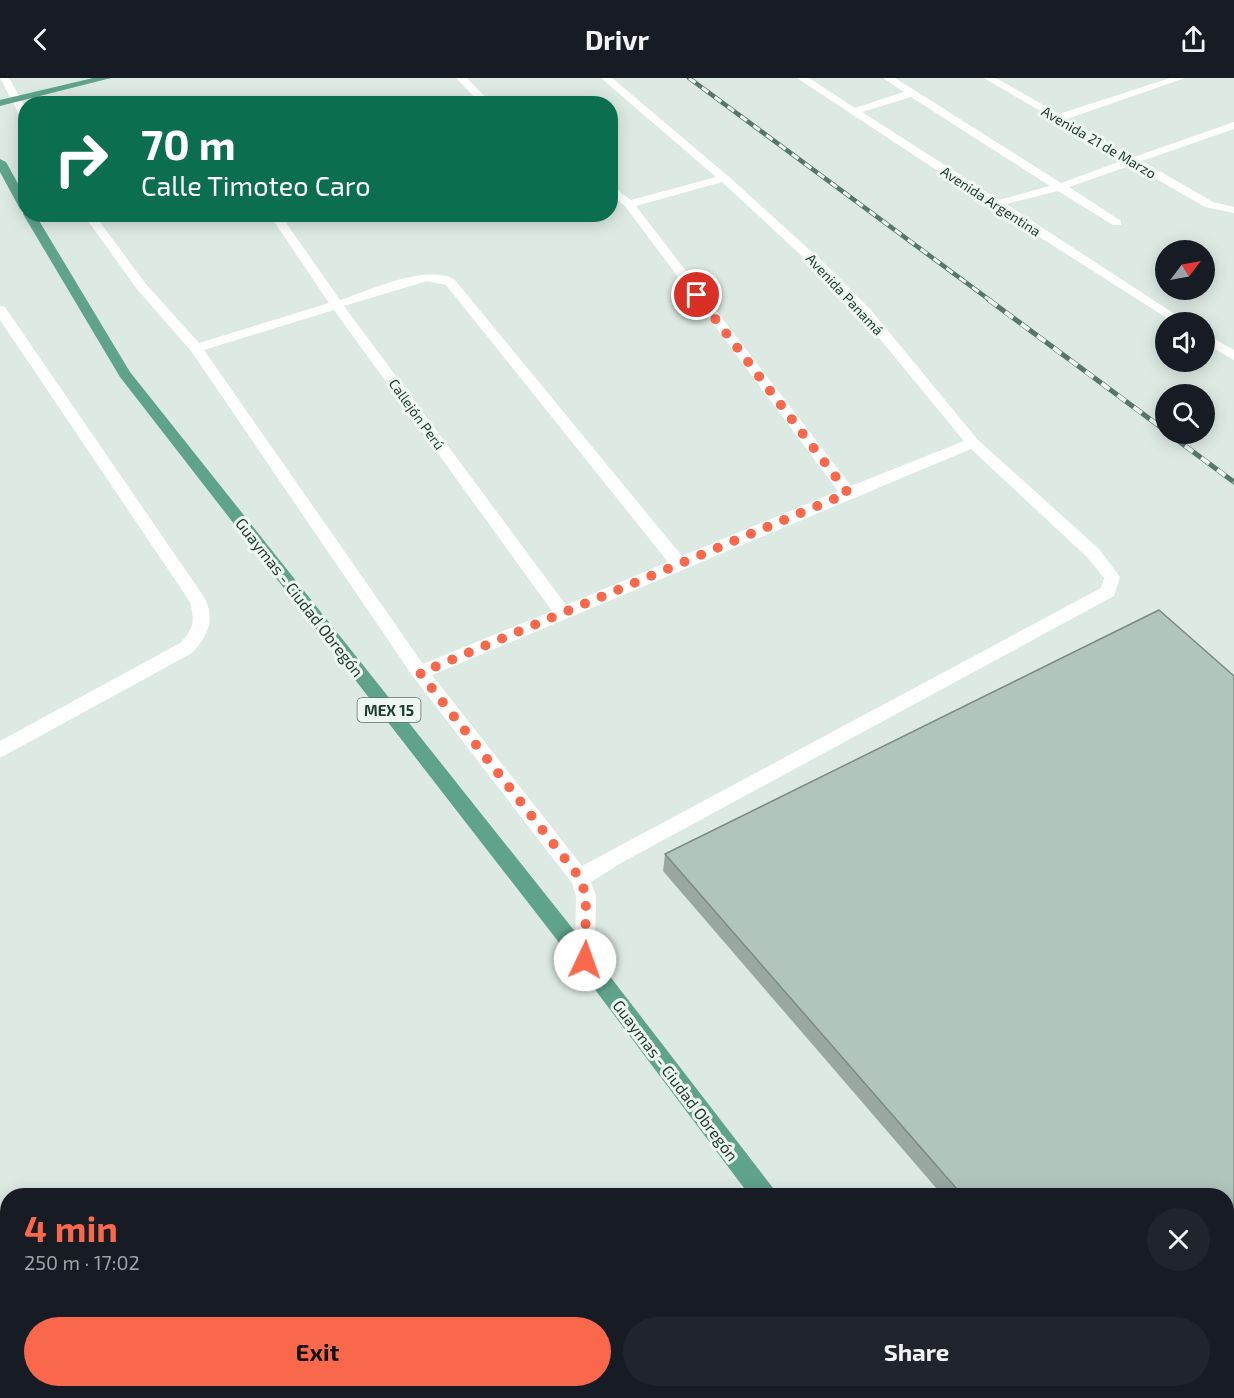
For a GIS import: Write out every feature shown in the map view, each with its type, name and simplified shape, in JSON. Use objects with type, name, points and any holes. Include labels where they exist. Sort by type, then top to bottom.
[{"type":"main road","points":[[28,96],[106,78]]},
{"type":"main road","points":[[0,103],[18,98]]},
{"type":"main road","points":[[0,162],[18,195]]},
{"type":"main road","name":"Guaymas - Ciudad Obregón","points":[[34,222],[125,374],[585,960],[759,1188]]},
{"type":"street","points":[[4,78],[18,104]]},
{"type":"street","points":[[461,78],[479,96]]},
{"type":"street","name":"Avenida Panamá","points":[[580,878],[614,857],[1108,592],[1112,577],[1093,553],[973,443],[865,312],[819,265],[724,178],[606,78]]},
{"type":"street","name":"Avenida Argentina","points":[[802,78],[1165,312]]},
{"type":"street","points":[[888,78],[1116,223]]},
{"type":"street","name":"Avenida 21 de Marzo","points":[[989,78],[1209,206],[1234,210]]},
{"type":"street","points":[[1000,85],[1019,78]]},
{"type":"street","points":[[1058,118],[1180,78]]},
{"type":"street","points":[[853,112],[912,93]]},
{"type":"street","points":[[995,204],[1059,187],[1234,125]]},
{"type":"street","points":[[629,204],[724,178]]},
{"type":"street","points":[[618,195],[629,204],[848,493]]},
{"type":"street","points":[[94,222],[141,286],[196,348],[420,673],[580,878],[586,896],[585,960]]},
{"type":"street","name":"Callejón Perú","points":[[280,222],[337,305],[562,612]]},
{"type":"street","points":[[196,348],[426,277],[441,278],[450,282],[679,564]]},
{"type":"street","points":[[0,310],[198,601],[203,620],[200,633],[186,648],[0,750]]},
{"type":"street","points":[[1215,344],[1234,356]]},
{"type":"street","points":[[420,673],[848,493],[973,443]]},
{"type":"building","points":[[1159,610],[1234,676],[1234,1188],[956,1188],[665,854]]},
{"type":"railway","points":[[689,78],[991,301]]},
{"type":"railway","points":[[989,300],[1155,423]]},
{"type":"railway","points":[[1183,444],[1234,482]]},
{"type":"route","points":[[585,960],[586,896],[580,878],[420,673],[848,493],[697,295]]}]
